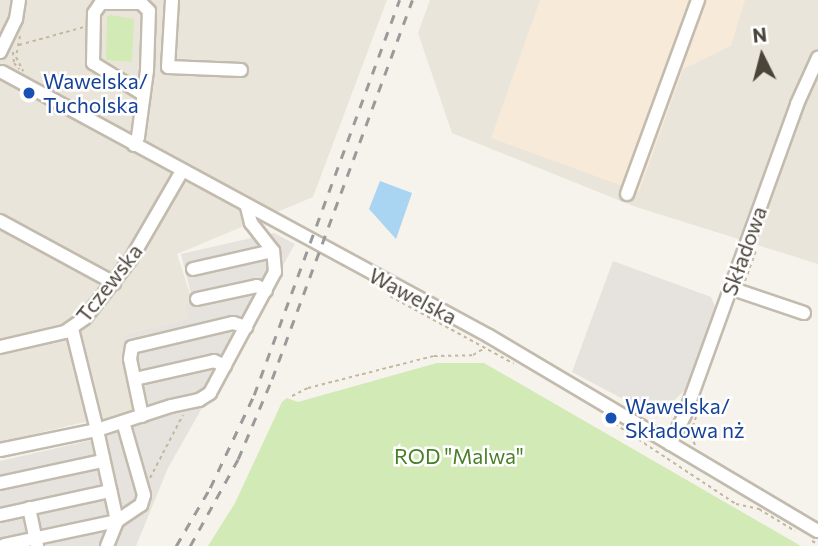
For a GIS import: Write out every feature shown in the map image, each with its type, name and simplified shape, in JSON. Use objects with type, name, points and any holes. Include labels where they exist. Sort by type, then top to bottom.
[{"type":"street","points":[[0,52],[16,19],[19,0]]},
{"type":"street","points":[[172,0],[168,67],[241,70]]},
{"type":"street","points":[[627,194],[698,0]]},
{"type":"street","points":[[134,145],[138,137],[143,94],[148,48],[147,7],[141,3],[104,2],[95,8],[93,64],[143,94]]},
{"type":"street","name":"Składowa","points":[[670,444],[693,395],[797,104],[818,58]]},
{"type":"street","name":"Wawelska","points":[[1,69],[134,145],[387,282],[486,342],[670,444],[812,534]]},
{"type":"street","points":[[623,173],[638,166]]},
{"type":"street","name":"Tczewska","points":[[0,347],[72,329],[85,318],[143,240],[182,171]]},
{"type":"street","points":[[0,450],[97,429],[205,397],[267,291],[275,272],[273,251],[251,223],[247,207]]},
{"type":"street","points":[[0,221],[114,282]]},
{"type":"street","points":[[193,269],[273,251]]},
{"type":"street","points":[[197,299],[257,286],[267,291]]},
{"type":"street","points":[[730,288],[804,313]]},
{"type":"street","points":[[142,416],[130,359],[132,347],[233,323],[246,327]]},
{"type":"street","points":[[72,329],[117,521],[107,546]]},
{"type":"street","points":[[135,379],[214,361],[225,366]]},
{"type":"street","points":[[4,545],[36,542],[117,521],[141,505],[144,495],[123,422]]},
{"type":"street","points":[[0,484],[103,461]]},
{"type":"street","points":[[0,515],[110,491]]},
{"type":"street","points":[[29,508],[36,542]]},
{"type":"path","points":[[19,63],[16,57],[17,44],[78,30],[93,20]]},
{"type":"path","points":[[1,69],[16,57]]},
{"type":"path","points":[[387,282],[390,296],[486,342],[516,365]]},
{"type":"path","points":[[292,396],[308,388],[434,356],[473,355],[486,342]]},
{"type":"path","points":[[144,495],[154,465],[184,413]]},
{"type":"path","points":[[601,415],[736,504],[760,509],[794,530]]},
{"type":"path","points":[[812,534],[818,544]]},
{"type":"shaded area","points":[[0,0],[387,0],[313,197],[177,254],[193,303],[188,319],[124,334],[136,410],[0,442]]},
{"type":"shaded area","points":[[430,0],[818,0],[818,264],[633,206],[452,133],[418,33]]},
{"type":"shaded area","points":[[540,0],[745,0],[731,46],[683,69],[639,192],[491,138]]},
{"type":"shaded area","points":[[274,233],[295,244],[168,468],[136,546],[0,546],[0,461],[101,438],[97,419],[136,410],[126,367],[124,334],[188,319],[185,305],[193,302],[181,254]]},
{"type":"shaded area","points":[[613,261],[711,297],[716,309],[689,386],[657,417],[572,372]]},
{"type":"green space","points":[[110,15],[134,19],[132,62],[106,60],[107,17]]},
{"type":"green space","name":"ROD \"Malwa\"","points":[[437,363],[484,363],[801,546],[208,546],[235,503],[282,402],[287,398],[298,402]]},
{"type":"water","points":[[380,181],[412,193],[396,239],[369,209]]},
{"type":"railway","points":[[176,546],[210,488],[254,395],[399,0]]},
{"type":"railway","points":[[190,546],[238,459],[272,379],[412,0]]},
{"type":"place","name":"Wawelska/ Tucholska","points":[[29,93]]},
{"type":"place","name":"Wawelska/ Składowa nż","points":[[611,418]]}]
